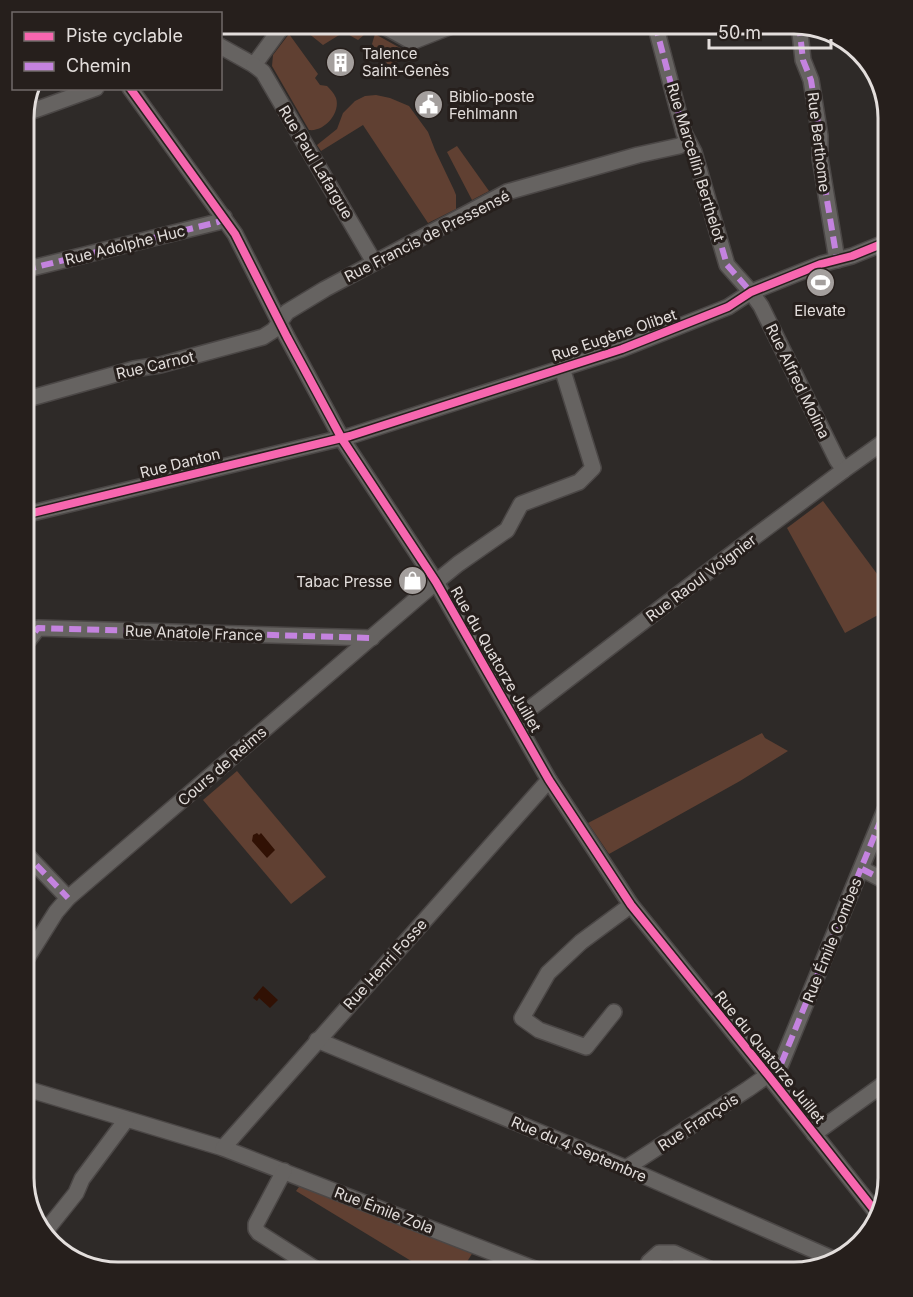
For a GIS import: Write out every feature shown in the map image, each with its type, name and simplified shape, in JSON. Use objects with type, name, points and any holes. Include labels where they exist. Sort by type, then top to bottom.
[{"type":"street","points":[[222,47],[254,65],[277,34]]},
{"type":"street","points":[[399,34],[414,41],[431,34]]},
{"type":"street","name":"Rue Marcellin Berthelot","points":[[658,35],[684,133],[694,152],[727,265],[751,292]]},
{"type":"street","name":"Rue Berthome","points":[[800,35],[803,60],[811,80],[820,136],[820,158],[837,260]]},
{"type":"street","name":"Rue Paul Lafargue","points":[[254,65],[263,72],[374,262]]},
{"type":"street","points":[[35,110],[90,90]]},
{"type":"street","name":"Rue du Quatorze Juillet","points":[[131,90],[235,234],[342,438],[436,582],[549,780],[631,905],[873,1208]]},
{"type":"street","name":"Rue Francis de Pressensé","points":[[280,322],[287,312],[325,289],[507,192],[638,155],[679,146],[688,141]]},
{"type":"street","name":"Rue Adolphe Huc","points":[[35,267],[218,222],[224,217]]},
{"type":"street","name":"Rue Eugène Olibet","points":[[342,438],[622,349],[718,312],[751,292],[821,264],[852,256],[878,245]]},
{"type":"street","name":"Rue Alfred Molina","points":[[751,292],[844,470]]},
{"type":"street","name":"Rue Carnot","points":[[35,397],[262,337],[274,330],[280,322]]},
{"type":"street","name":"Cours de Reims","points":[[34,947],[56,912],[68,898],[436,582],[507,530],[521,504],[579,482],[593,468],[562,368]]},
{"type":"street","name":"Rue Danton","points":[[35,512],[342,438]]},
{"type":"street","name":"Rue Raoul Voignier","points":[[515,720],[878,446]]},
{"type":"street","name":"Rue Anatole France","points":[[35,632],[38,628],[372,638]]},
{"type":"street","name":"Rue Henri Fosse","points":[[223,1148],[549,780]]},
{"type":"street","name":"Rue Émile Combes","points":[[768,1075],[781,1064],[878,828]]},
{"type":"street","points":[[34,863],[68,898]]},
{"type":"street","points":[[862,869],[878,877]]},
{"type":"street","points":[[614,1012],[586,1047],[539,1030],[522,1018],[548,974],[581,942],[631,905]]},
{"type":"street","name":"Rue du 4 Septembre","points":[[317,1040],[626,1168],[826,1256]]},
{"type":"street","name":"Rue François","points":[[626,1168],[768,1075]]},
{"type":"street","points":[[814,1134],[878,1088]]},
{"type":"street","name":"Rue Émile Zola","points":[[34,1091],[223,1148],[517,1262]]},
{"type":"street","points":[[50,1226],[76,1193],[81,1179],[126,1120]]},
{"type":"street","points":[[284,1171],[256,1224],[256,1229],[297,1262]]},
{"type":"street","points":[[649,1262],[659,1253],[674,1253],[694,1262]]},
{"type":"shaded area","points":[[289,34],[318,74],[315,78],[320,85],[327,86],[336,98],[334,115],[325,125],[309,130],[272,66],[273,55]]},
{"type":"shaded area","points":[[310,34],[340,34],[323,45]]},
{"type":"shaded area","points":[[348,34],[365,34],[358,40]]},
{"type":"shaded area","points":[[376,34],[411,54],[389,66],[372,44]]},
{"type":"shaded area","points":[[376,95],[409,106],[428,132],[456,195],[456,209],[428,223],[363,125],[321,151],[317,145],[337,129],[343,113],[355,101],[365,96]]},
{"type":"shaded area","points":[[457,146],[489,191],[472,200],[447,152]]},
{"type":"shaded area","points":[[823,501],[878,575],[878,615],[845,633],[787,528]]},
{"type":"shaded area","points":[[762,733],[765,738],[788,751],[740,781],[609,854],[588,823]]},
{"type":"shaded area","points":[[237,771],[326,877],[291,904],[203,800]]},
{"type":"shaded area","points":[[257,833],[259,835],[261,833],[275,850],[267,858],[252,841],[253,835]]},
{"type":"shaded area","points":[[263,986],[278,1000],[270,1008],[259,998],[257,1001],[253,998]]},
{"type":"shaded area","points":[[302,1183],[475,1249],[467,1262],[413,1262],[296,1191]]},
{"type":"marked path","points":[[658,35],[684,133],[694,152],[727,265],[751,292],[754,291]]},
{"type":"marked path","points":[[800,35],[803,60],[811,80],[820,136],[820,158],[837,260]]},
{"type":"marked path","points":[[35,267],[218,222],[224,217]]},
{"type":"marked path","points":[[35,632],[38,628],[372,638]]},
{"type":"marked path","points":[[768,1075],[781,1064],[878,827]]},
{"type":"marked path","points":[[34,863],[68,898]]},
{"type":"marked path","points":[[862,869],[878,877]]},
{"type":"cycle path","points":[[131,90],[235,234],[342,439],[436,582],[549,780],[631,905],[873,1208]]},
{"type":"cycle path","points":[[35,512],[350,436],[622,349],[728,307],[751,292],[821,264],[852,256],[878,245]]},
{"type":"place","name":"Talence Saint-Genès","points":[[341,62]]},
{"type":"place","name":"Biblio-poste Fehlmann","points":[[428,105]]},
{"type":"place","name":"Elevate","points":[[820,283]]},
{"type":"place","name":"Tabac Presse","points":[[413,581]]}]
